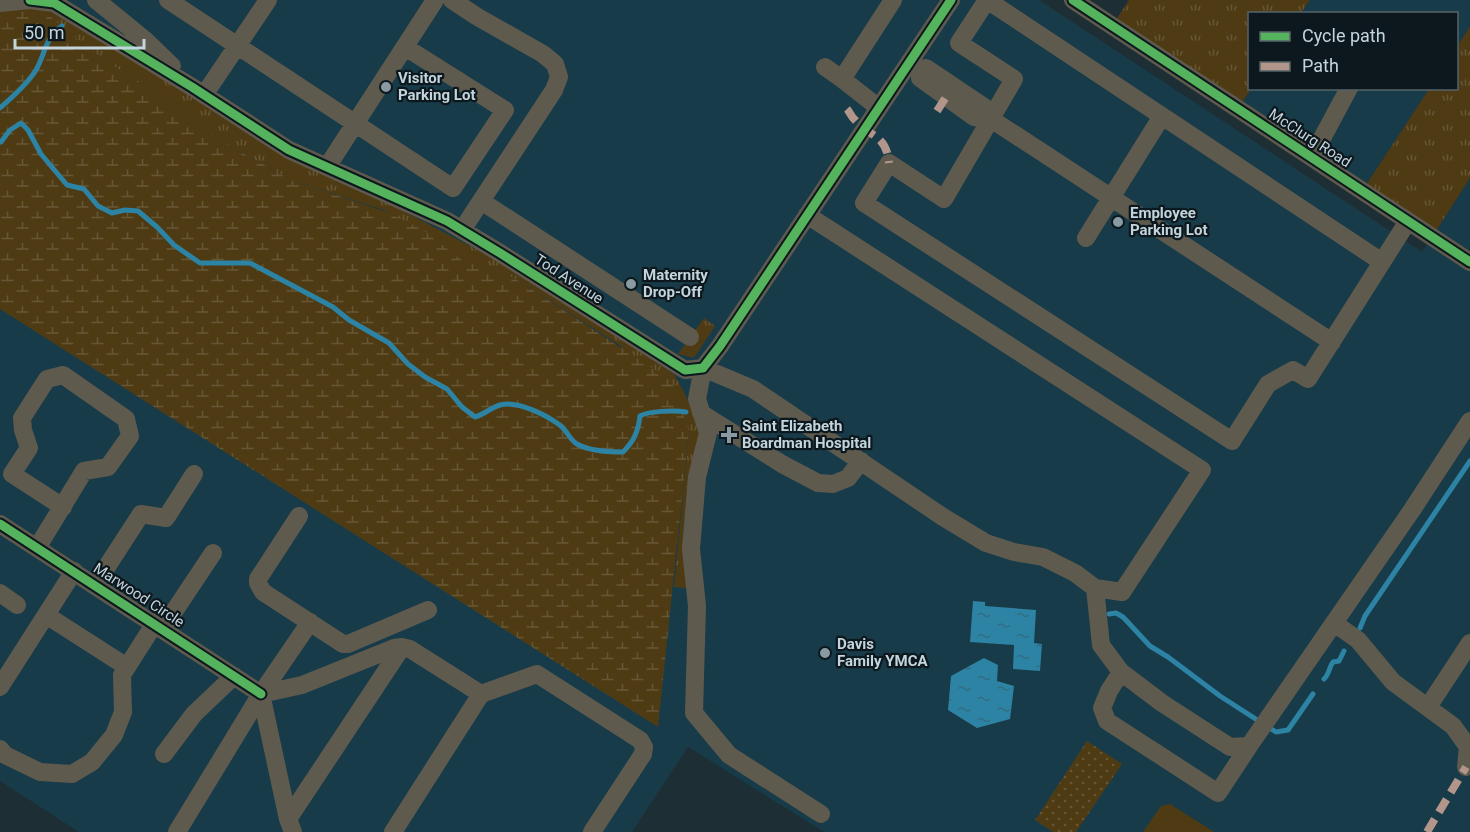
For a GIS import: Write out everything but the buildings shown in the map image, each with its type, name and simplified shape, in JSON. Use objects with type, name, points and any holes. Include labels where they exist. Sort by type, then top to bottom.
[{"type":"street","name":"Tod Avenue","points":[[0,3],[30,0],[54,3],[289,150],[447,221],[686,370],[703,368],[753,389],[986,543],[1014,552],[1043,557],[1075,573],[1095,588]]},
{"type":"street","name":"Tod Avenue","points":[[96,0],[146,40],[198,91]]},
{"type":"street","points":[[168,0],[453,188],[505,110],[405,47]]},
{"type":"street","points":[[198,91],[238,45],[268,0]]},
{"type":"street","points":[[327,167],[435,0]]},
{"type":"street","points":[[452,0],[543,54],[555,64],[559,77],[554,90],[462,230]]},
{"type":"street","points":[[842,79],[893,0]]},
{"type":"street","points":[[1382,262],[987,0],[959,43],[1014,79],[944,199],[889,163],[864,203],[1232,441],[1268,384],[1293,370],[1308,379],[1408,221]]},
{"type":"street","name":"McClurg Road","points":[[1072,0],[1470,262]]},
{"type":"street","points":[[821,814],[729,755],[694,713],[697,606],[691,549],[698,477],[708,433],[697,399],[703,368],[879,108],[914,67],[949,1]]},
{"type":"street","points":[[825,67],[879,108]]},
{"type":"street","points":[[914,67],[920,78],[974,117],[991,119],[1332,342]]},
{"type":"street","points":[[1312,157],[1348,90]]},
{"type":"street","points":[[1086,238],[1162,116]]},
{"type":"street","points":[[481,201],[690,337]]},
{"type":"street","points":[[807,215],[1202,470],[1122,592],[1095,588],[1101,645],[1121,672],[1162,704],[1230,747],[1253,740]]},
{"type":"street","points":[[567,296],[584,268]]},
{"type":"street","points":[[37,548],[63,507],[84,471],[108,467],[130,436],[126,419],[63,375],[47,380],[22,418],[29,448],[12,474],[63,507]]},
{"type":"street","points":[[701,413],[782,465],[818,483],[833,484],[848,478],[861,461]]},
{"type":"street","points":[[1121,672],[1102,708],[1107,721],[1218,793],[1412,510],[1470,421]]},
{"type":"street","points":[[95,585],[141,514],[166,518],[194,474]]},
{"type":"street","points":[[299,516],[258,583],[263,592],[343,644],[348,644],[428,610]]},
{"type":"street","name":"Marwood Circle","points":[[3,532],[37,548],[261,694]]},
{"type":"street","points":[[0,748],[5,755],[40,772],[72,774],[92,762],[114,735],[123,712],[122,675],[213,553]]},
{"type":"street","points":[[0,687],[74,572]]},
{"type":"street","points":[[0,593],[17,605]]},
{"type":"street","points":[[46,615],[127,667]]},
{"type":"street","points":[[177,832],[261,694],[310,622]]},
{"type":"street","points":[[1334,623],[1358,640],[1393,682],[1453,726],[1468,747],[1466,767]]},
{"type":"street","points":[[1428,707],[1470,643]]},
{"type":"street","points":[[261,694],[302,685],[394,648],[402,647],[410,649],[481,694]]},
{"type":"street","points":[[291,826],[402,647]]},
{"type":"street","points":[[393,832],[481,694],[537,674],[640,740],[644,747],[643,754],[592,832]]},
{"type":"street","points":[[164,754],[194,714],[234,676]]},
{"type":"street","points":[[261,694],[291,826]]},
{"type":"shaded area","name":"Saint Elizabeth Boardman Hospital","points":[[39,0],[1039,0],[1422,252],[1470,178],[1470,832],[824,832],[688,747],[632,832],[79,832],[0,781],[0,63]]},
{"type":"shaded area","points":[[1310,0],[1470,0],[1470,26],[1458,45],[1458,12],[1302,12]]},
{"type":"shaded area","points":[[1250,90],[1428,90],[1362,191],[1238,109]]},
{"type":"green space","points":[[30,0],[92,51],[230,146],[293,181],[384,211],[422,229],[468,265],[481,263],[514,278],[671,380],[689,431],[658,727],[0,309],[0,3]]},
{"type":"green space","points":[[1129,0],[1310,0],[1302,12],[1248,12],[1248,90],[1250,90],[1238,109],[1112,26]]},
{"type":"green space","points":[[40,9],[55,10],[388,203],[516,270],[674,374],[700,428],[688,485],[683,533],[687,588],[674,587],[689,431],[621,346],[514,278],[482,264],[468,266],[384,210],[293,181],[230,146],[92,51]]},
{"type":"green space","points":[[1470,26],[1470,178],[1432,237],[1362,191],[1428,90],[1458,90],[1458,45]]},
{"type":"green space","points":[[704,318],[715,326],[694,358],[678,354]]},
{"type":"green space","points":[[1087,741],[1122,764],[1076,832],[1053,832],[1035,820]]},
{"type":"green space","points":[[1170,804],[1214,832],[1143,832],[1161,806]]},
{"type":"water","points":[[973,601],[985,602],[985,606],[1036,610],[1034,643],[1042,644],[1040,671],[1013,669],[1014,645],[970,642]]},
{"type":"water","points":[[984,658],[998,665],[997,681],[1014,686],[1010,719],[977,728],[948,710],[951,676]]},
{"type":"waterway","points":[[0,108],[32,75],[48,41],[62,26]]},
{"type":"waterway","points":[[1,142],[10,130],[21,123],[28,130],[41,154],[67,185],[84,189],[98,206],[112,213],[125,210],[138,211],[174,245],[200,263],[250,263],[333,307],[349,320],[389,343],[408,364],[447,389],[462,407],[475,417],[500,405],[524,407],[555,422],[582,446],[599,451],[623,452],[635,436],[640,416],[662,411],[686,412]]},
{"type":"waterway","points":[[1360,628],[1365,616],[1470,461]]},
{"type":"waterway","points":[[1109,614],[1116,613],[1123,617],[1150,646],[1220,696],[1276,732],[1288,730],[1313,694]]},
{"type":"waterway","points":[[1324,679],[1333,662],[1339,661],[1344,651]]},
{"type":"marked path","points":[[937,111],[946,97]]},
{"type":"marked path","points":[[847,109],[861,126],[881,141],[889,163]]},
{"type":"marked path","points":[[1427,832],[1466,767]]},
{"type":"cycle path","points":[[30,0],[54,3],[192,87],[289,150],[447,221],[685,370],[703,368],[720,346],[951,0]]},
{"type":"cycle path","points":[[1073,0],[1470,262]]},
{"type":"cycle path","points":[[0,524],[261,694]]},
{"type":"place","name":"Visitor Parking Lot","points":[[386,87]]},
{"type":"place","name":"Employee Parking Lot","points":[[1118,222]]},
{"type":"place","name":"Maternity Drop-Off","points":[[631,284]]},
{"type":"place","name":"Saint Elizabeth Boardman Hospital","points":[[729,435]]},
{"type":"place","name":"Davis Family YMCA","points":[[825,653]]}]
